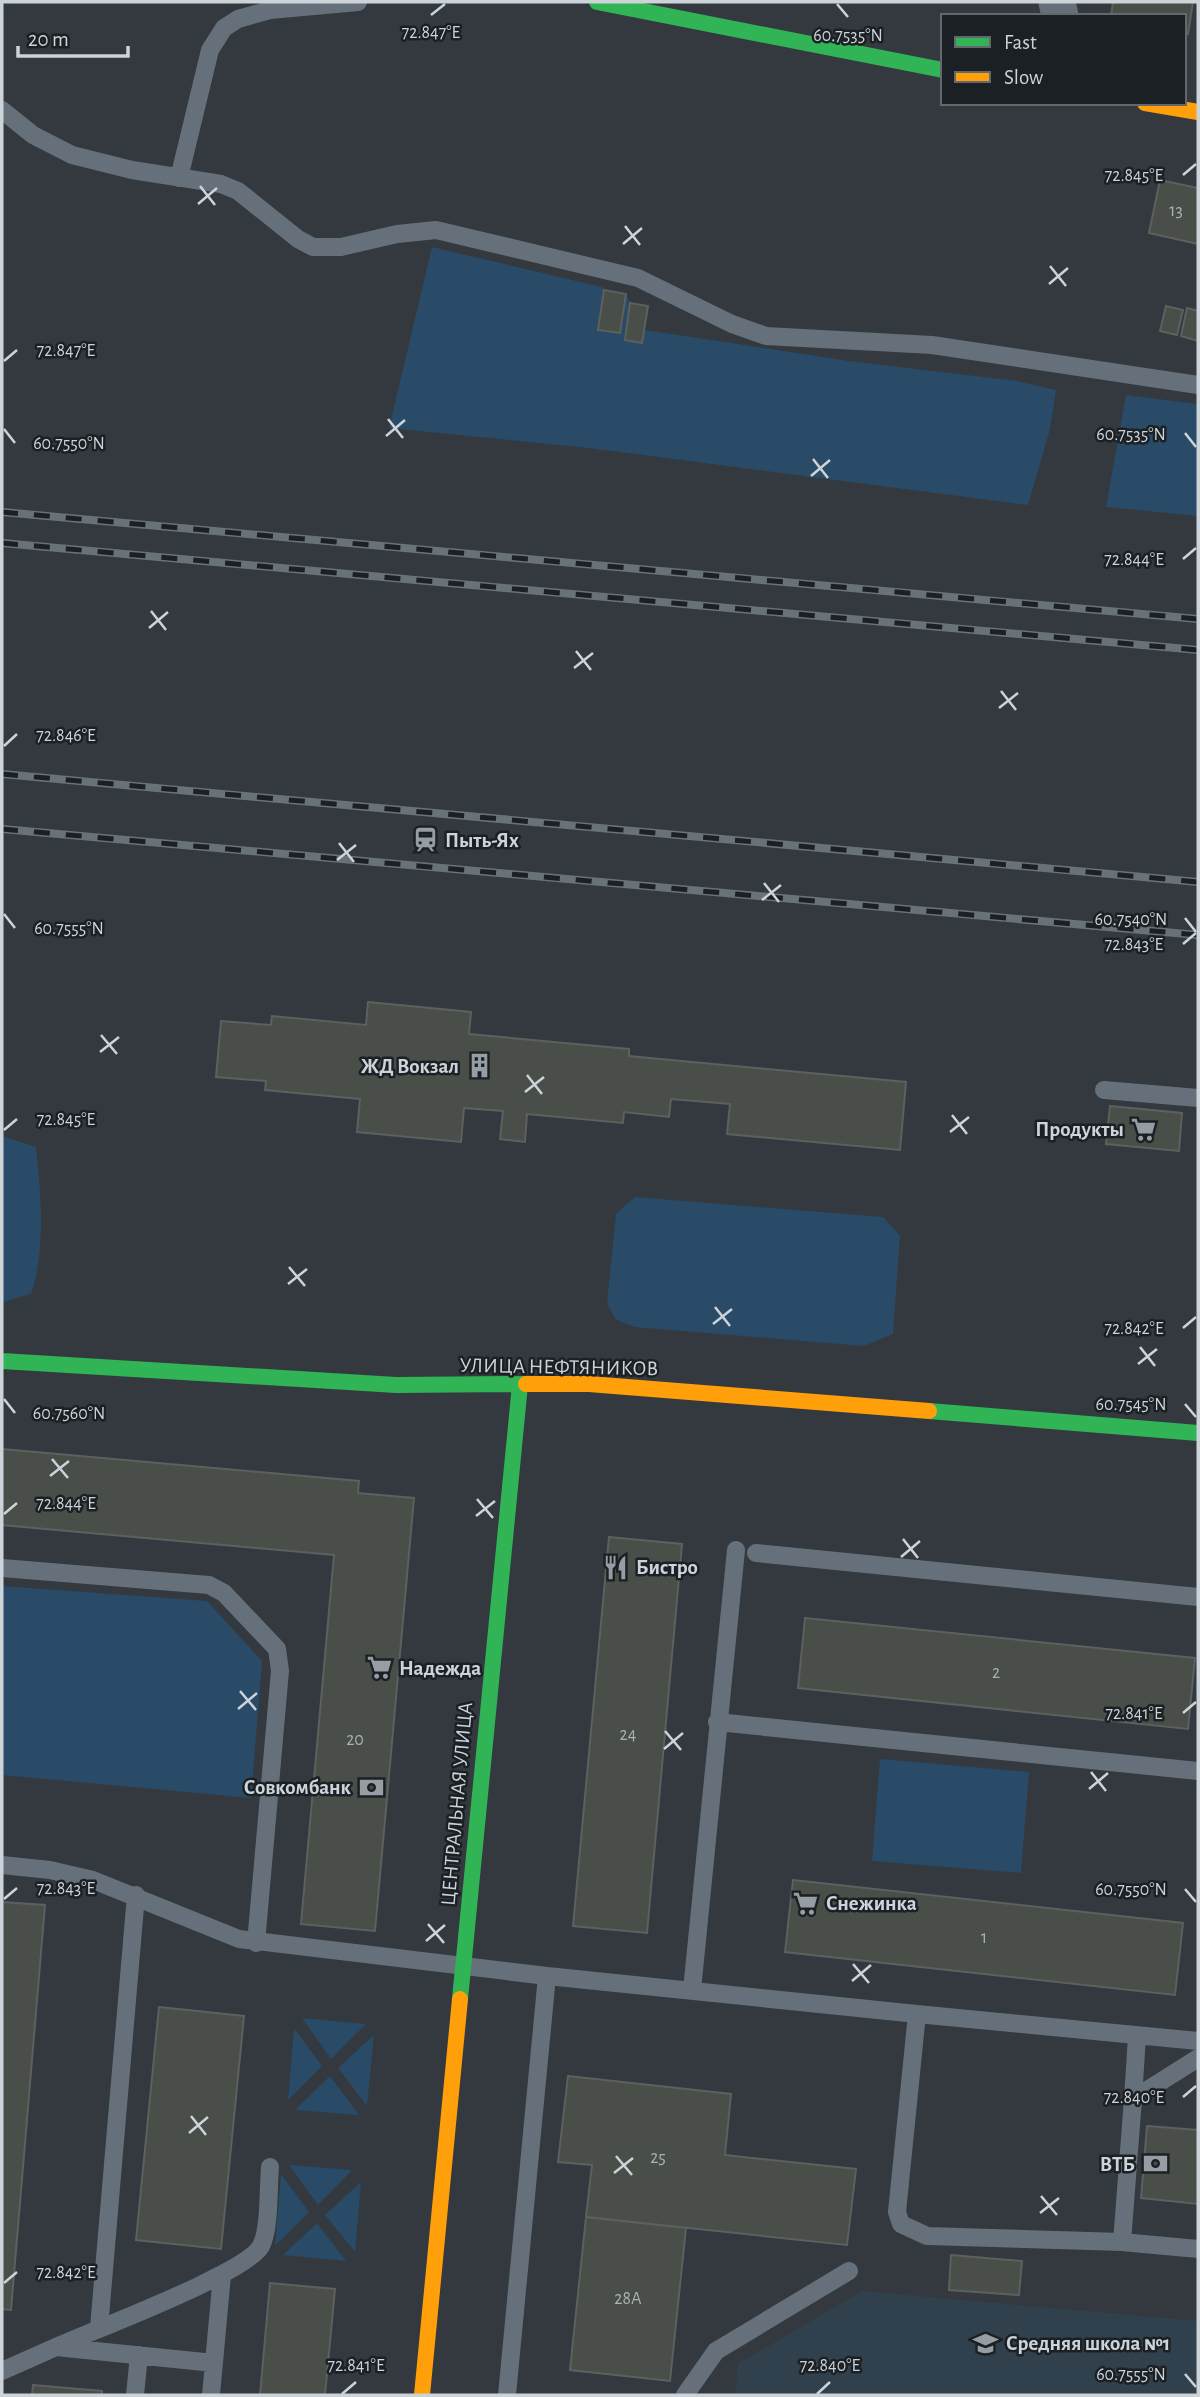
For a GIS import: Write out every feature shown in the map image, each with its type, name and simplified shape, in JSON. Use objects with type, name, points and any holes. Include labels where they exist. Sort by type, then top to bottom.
[{"type":"street","points":[[597,2],[941,70]]},
{"type":"street","points":[[1157,105],[1198,112]]},
{"type":"street","name":"УЛИЦА НЕФТЯНИКОВ","points":[[2,1361],[396,1385],[589,1384],[1198,1433]]},
{"type":"street","name":"ЦЕНТРАЛЬНАЯ УЛИЦА","points":[[422,2395],[520,1385]]},
{"type":"lane","points":[[179,178],[210,50],[224,28],[237,19],[270,10],[358,2]]},
{"type":"lane","points":[[2,110],[33,135],[72,155],[179,178],[221,184],[238,191],[282,228],[313,247],[341,247],[397,234],[436,230],[638,278],[732,324],[766,336],[920,344],[1198,385]]},
{"type":"lane","points":[[1104,1090],[1198,1098]]},
{"type":"lane","points":[[692,1990],[736,1550]]},
{"type":"lane","points":[[756,1553],[1198,1597]]},
{"type":"lane","points":[[2,1568],[209,1585],[224,1593],[277,1649],[280,1671],[256,1943]]},
{"type":"lane","points":[[718,1722],[1198,1771]]},
{"type":"lane","points":[[2,1866],[50,1870],[93,1880],[136,1895],[239,1939],[256,1943],[547,1976],[1198,2041]]},
{"type":"lane","points":[[99,2328],[136,1895]]},
{"type":"lane","points":[[506,2395],[547,1976]]},
{"type":"lane","points":[[916,2014],[897,2212],[901,2224],[927,2236],[1122,2242],[1198,2249]]},
{"type":"lane","points":[[1122,2242],[1137,2036]]},
{"type":"lane","points":[[1133,2099],[1198,2057]]},
{"type":"lane","points":[[2,2371],[222,2275],[254,2256],[260,2248],[270,2167]]},
{"type":"lane","points":[[685,2395],[716,2351],[849,2271]]},
{"type":"lane","points":[[211,2395],[222,2275]]},
{"type":"lane","points":[[56,2347],[214,2362]]},
{"type":"lane","points":[[135,2395],[139,2355]]},
{"type":"shaded area","points":[[432,247],[602,287],[604,290],[598,330],[620,333],[626,294],[630,303],[625,340],[642,343],[645,330],[849,361],[1017,381],[1056,390],[1050,429],[1028,505],[589,448],[389,428]]},
{"type":"shaded area","points":[[1126,395],[1198,404],[1198,516],[1106,507]]},
{"type":"shaded area","points":[[2,1136],[36,1147],[41,1221],[39,1259],[31,1294],[2,1302]]},
{"type":"shaded area","points":[[635,1197],[883,1217],[900,1236],[893,1334],[864,1346],[634,1327],[615,1319],[607,1303],[616,1214]]},
{"type":"shaded area","points":[[2,1586],[207,1601],[262,1661],[251,1798],[2,1775]]},
{"type":"shaded area","points":[[880,1759],[1029,1772],[1021,1873],[872,1861]]},
{"type":"shaded area","points":[[302,2018],[366,2024],[331,2059]]},
{"type":"shaded area","points":[[294,2028],[322,2066],[288,2100]]},
{"type":"shaded area","points":[[374,2035],[367,2106],[338,2068]]},
{"type":"shaded area","points":[[330,2076],[359,2115],[295,2110]]},
{"type":"shaded area","points":[[289,2165],[352,2170],[318,2205]]},
{"type":"shaded area","points":[[281,2174],[309,2212],[275,2246]]},
{"type":"shaded area","points":[[361,2182],[355,2252],[325,2215]]},
{"type":"shaded area","points":[[317,2223],[346,2261],[283,2255]]},
{"type":"shaded area","name":"Средняя школа №1","points":[[862,2291],[1198,2321],[1198,2395],[735,2395],[738,2364]]},
{"type":"building","points":[[1113,2],[1193,2],[1188,34],[1186,14],[1111,14]]},
{"type":"building","points":[[1160,180],[1198,188],[1198,244],[1149,233]]},
{"type":"building","points":[[604,290],[626,294],[620,333],[598,330]]},
{"type":"building","points":[[630,303],[648,306],[642,343],[625,340]]},
{"type":"building","points":[[1166,306],[1183,310],[1177,335],[1160,331]]},
{"type":"building","points":[[1187,308],[1198,311],[1198,341],[1181,336]]},
{"type":"building","name":"ЖД Вокзал","points":[[368,1002],[471,1012],[469,1034],[629,1049],[629,1056],[906,1082],[900,1150],[727,1134],[730,1104],[671,1099],[669,1117],[624,1112],[623,1123],[527,1114],[525,1142],[500,1139],[503,1111],[464,1108],[461,1142],[357,1132],[360,1099],[265,1090],[266,1081],[216,1077],[221,1021],[271,1025],[272,1016],[366,1025]]},
{"type":"building","name":"Продукты","points":[[1110,1106],[1182,1113],[1179,1151],[1106,1144]]},
{"type":"building","points":[[2,1449],[359,1481],[358,1493],[414,1498],[375,1931],[301,1924],[334,1555],[2,1525]]},
{"type":"building","points":[[609,1537],[682,1544],[647,1933],[573,1926]]},
{"type":"building","points":[[805,1618],[1195,1658],[1188,1729],[798,1688]]},
{"type":"building","points":[[793,1880],[1183,1923],[1175,1995],[785,1952]]},
{"type":"building","points":[[2,1902],[45,1905],[11,2310],[2,2309]]},
{"type":"building","points":[[159,2007],[244,2016],[221,2249],[136,2240]]},
{"type":"building","points":[[568,2076],[731,2094],[725,2155],[856,2169],[847,2245],[586,2217],[592,2165],[558,2162]]},
{"type":"building","points":[[1147,2126],[1198,2130],[1198,2204],[1141,2198]]},
{"type":"building","points":[[586,2217],[686,2228],[670,2381],[570,2370]]},
{"type":"building","points":[[951,2255],[1022,2261],[1019,2295],[949,2290]]},
{"type":"building","points":[[270,2283],[335,2289],[325,2395],[260,2395]]},
{"type":"building","points":[[33,2385],[102,2391],[102,2395],[32,2395]]},
{"type":"railway","points":[[2,512],[1198,619]]},
{"type":"railway","points":[[2,543],[1198,650]]},
{"type":"railway","points":[[2,774],[1198,882]]},
{"type":"railway","points":[[2,829],[1198,935]]},
{"type":"traffic: fast","points":[[597,2],[941,70]]},
{"type":"traffic: fast","points":[[2,1361],[396,1385],[526,1384]]},
{"type":"traffic: fast","points":[[460,1999],[520,1385]]},
{"type":"traffic: fast","points":[[929,1411],[1198,1433]]},
{"type":"traffic: slow","points":[[1157,105],[1198,112]]},
{"type":"traffic: slow","points":[[526,1384],[589,1384],[929,1411]]},
{"type":"traffic: slow","points":[[422,2395],[460,1999]]},
{"type":"place","name":"Пыть-Ях","points":[[425,840]]},
{"type":"place","name":"ЖД Вокзал","points":[[479,1066]]},
{"type":"place","name":"Продукты","points":[[1144,1129]]},
{"type":"place","name":"Бистро","points":[[616,1567]]},
{"type":"place","name":"Надежда","points":[[379,1668]]},
{"type":"place","name":"Совкомбанк","points":[[371,1787]]},
{"type":"place","name":"Снежинка","points":[[806,1903]]},
{"type":"place","name":"ВТБ","points":[[1155,2164]]},
{"type":"place","name":"Средняя школа №1","points":[[986,2343]]}]
